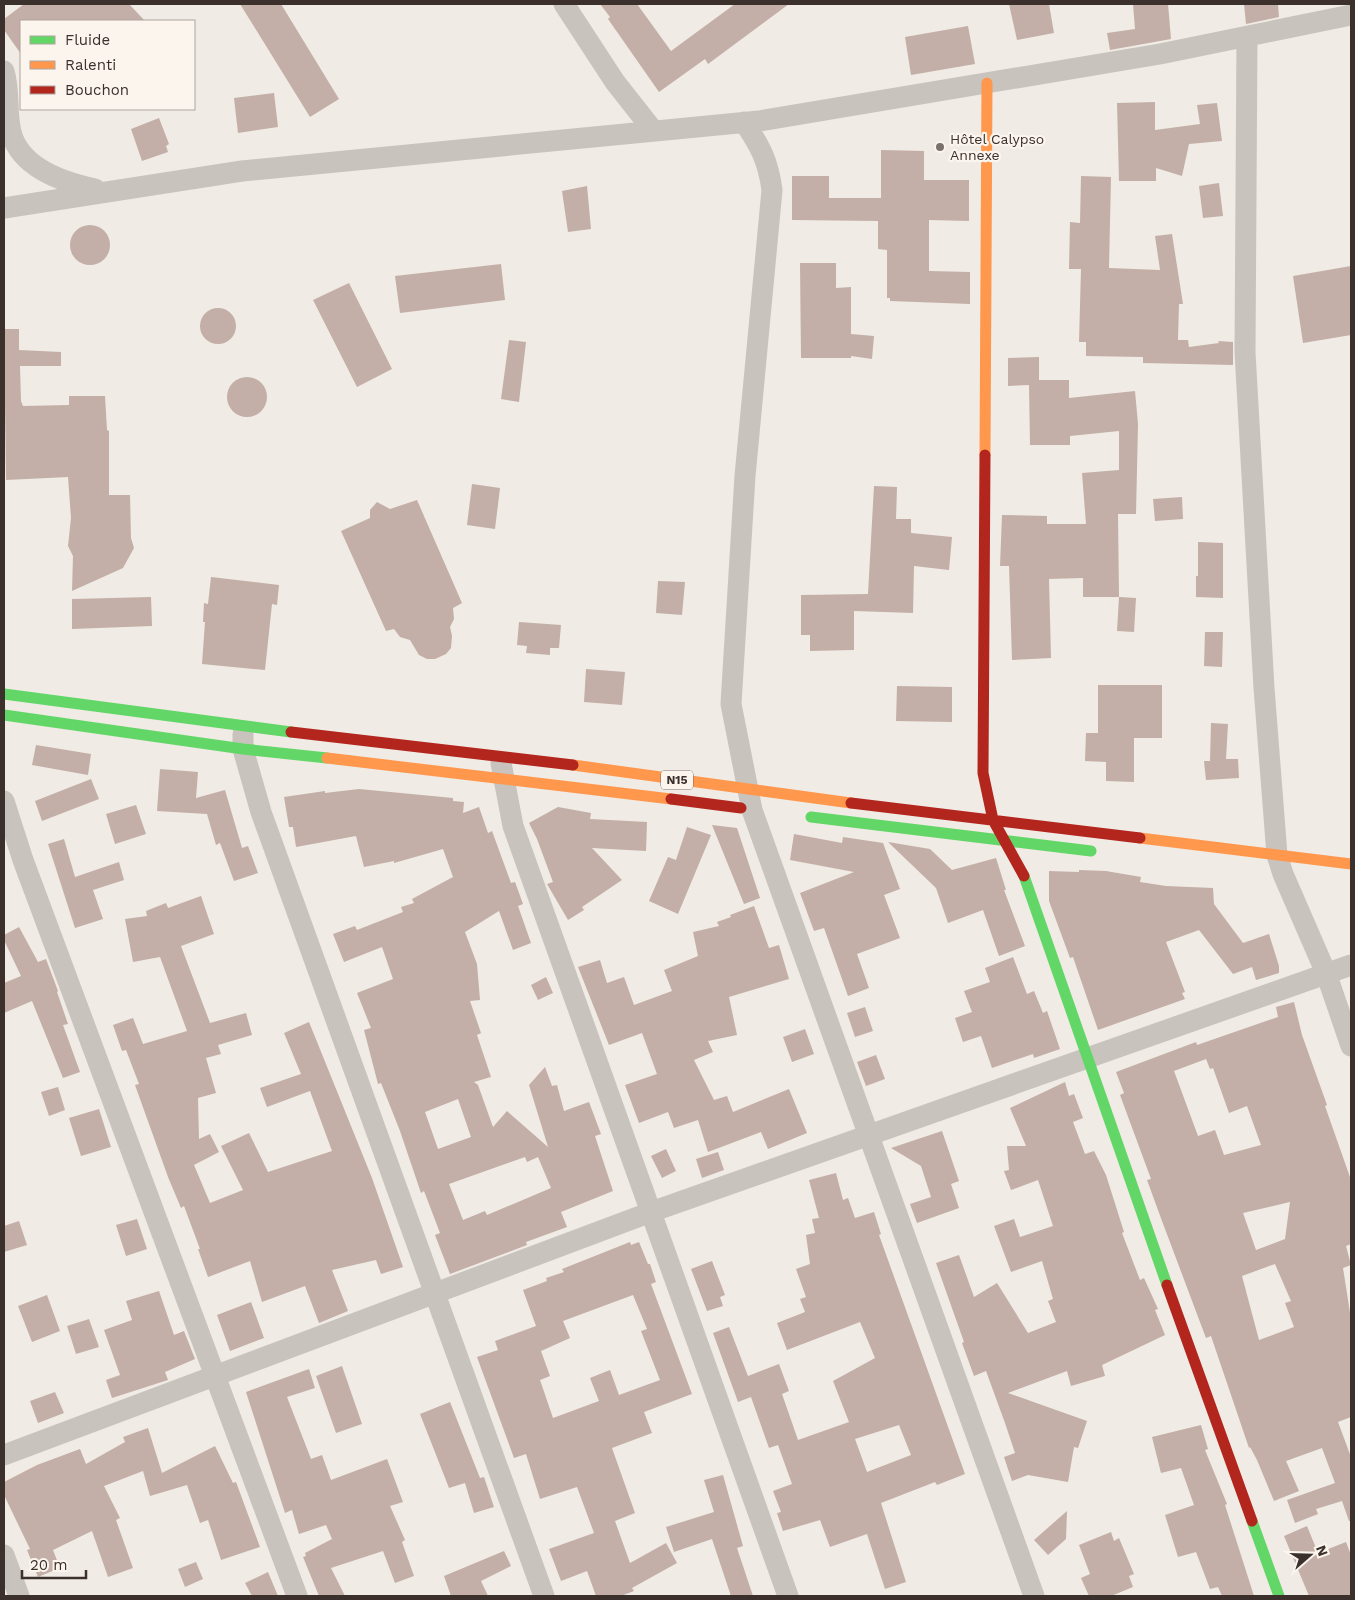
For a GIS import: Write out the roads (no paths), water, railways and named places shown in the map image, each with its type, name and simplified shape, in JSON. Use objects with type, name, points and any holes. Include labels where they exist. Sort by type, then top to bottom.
[{"type":"main road","points":[[987,83],[983,774],[992,820],[1006,841],[1023,874],[1086,1058],[1280,1596]]},
{"type":"main road","name":"N15","points":[[4,694],[244,727],[500,755],[754,804]]},
{"type":"main road","name":"N15","points":[[4,715],[243,749],[754,804],[992,820],[1281,869],[1351,864]]},
{"type":"main road","points":[[801,816],[1104,853]]},
{"type":"street","points":[[564,4],[615,82],[652,129]]},
{"type":"street","points":[[4,208],[103,191],[242,171],[652,129],[744,122],[1160,54],[1351,16]]},
{"type":"street","points":[[1247,37],[1245,352],[1264,688],[1281,869],[1326,973],[1351,1046]]},
{"type":"street","points":[[4,71],[8,85],[11,132],[16,146],[29,162],[54,177],[76,185],[103,191]]},
{"type":"street","points":[[744,122],[763,150],[769,168],[772,190],[745,476],[730,704],[754,804],[869,1137],[1034,1596]]},
{"type":"street","points":[[244,727],[243,749],[261,812],[544,1596]]},
{"type":"street","points":[[500,755],[514,826],[788,1596]]},
{"type":"street","points":[[4,801],[23,860],[296,1596]]},
{"type":"street","points":[[4,1455],[650,1212],[869,1137],[1351,965]]},
{"type":"street","points":[[4,1555],[19,1596]]},
{"type":"place","name":"Hôtel Calypso Annexe","points":[[940,147]]}]
